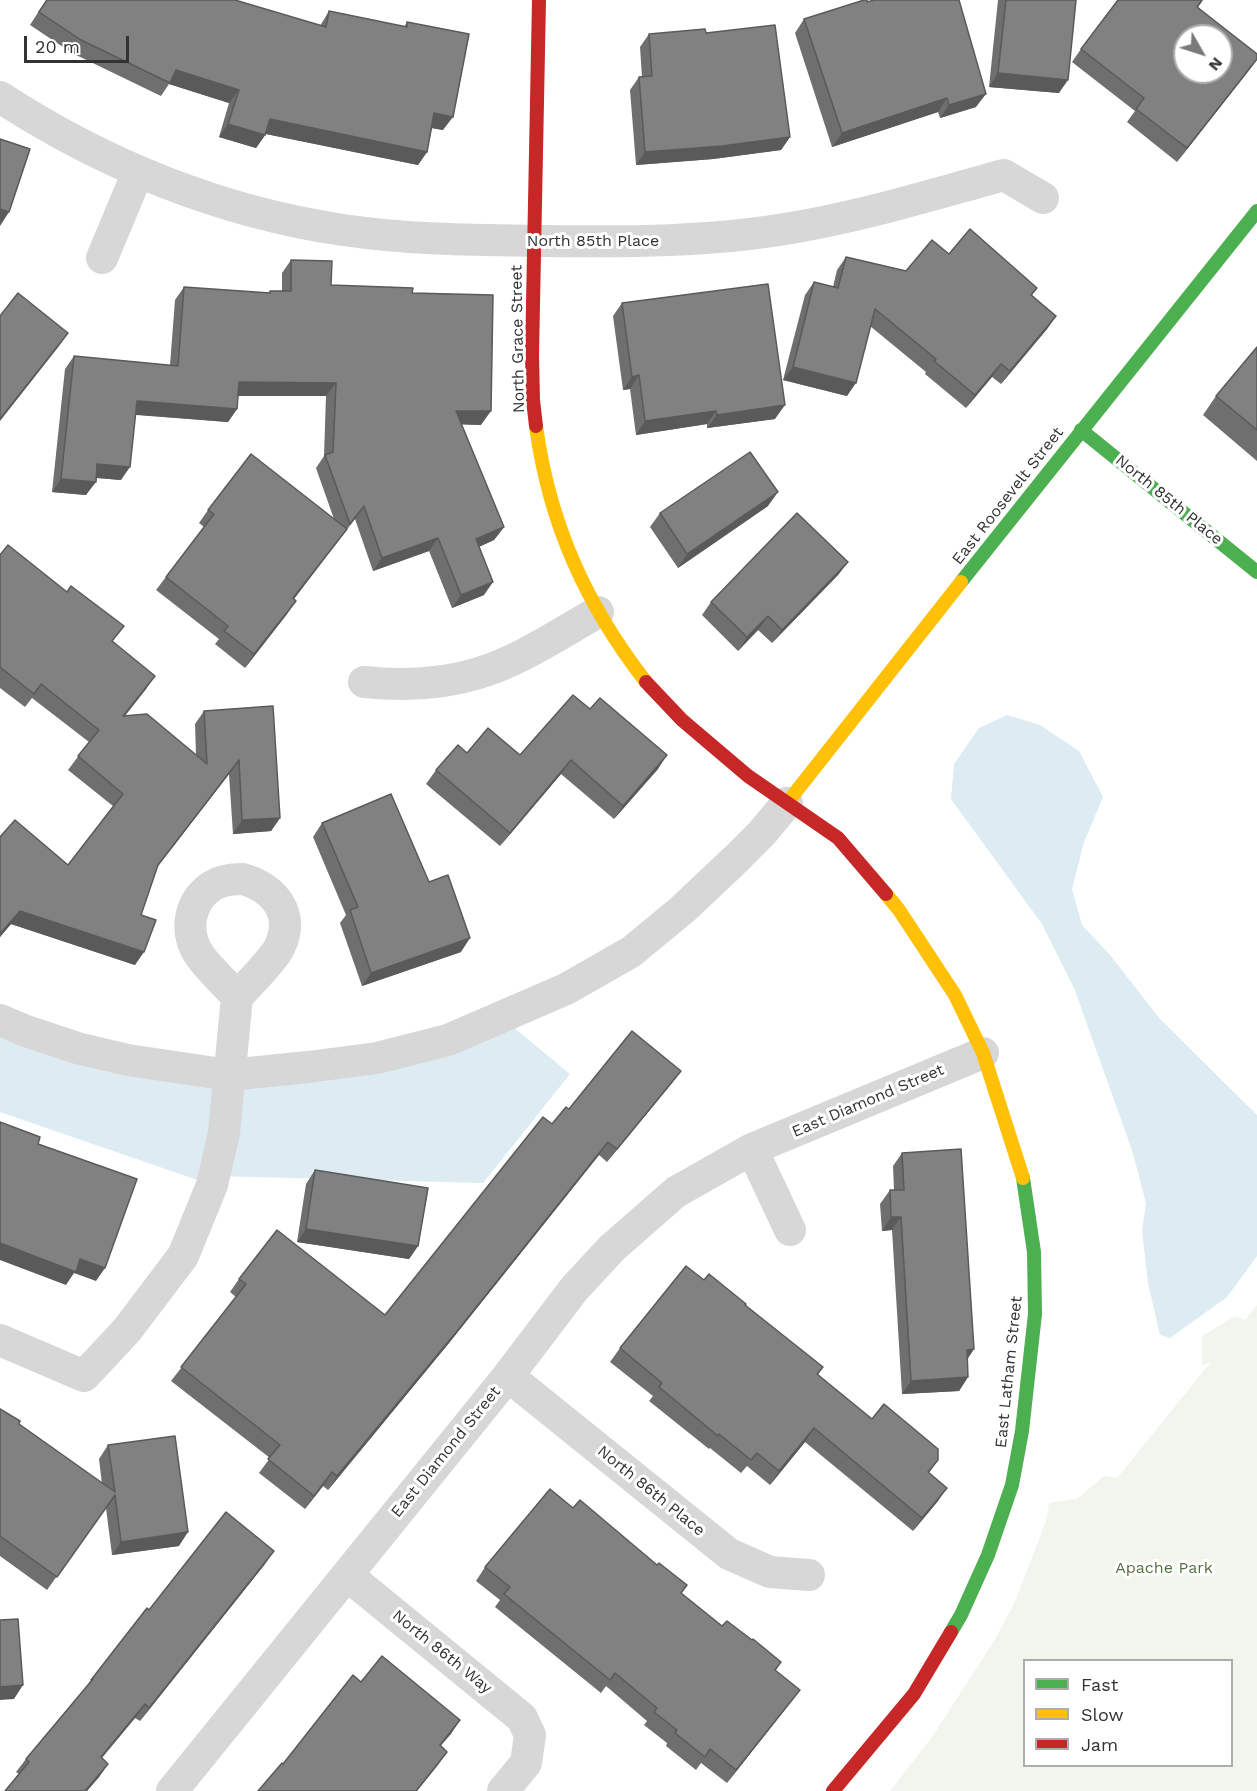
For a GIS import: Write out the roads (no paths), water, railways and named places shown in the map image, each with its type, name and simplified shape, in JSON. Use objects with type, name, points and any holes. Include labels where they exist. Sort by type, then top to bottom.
[{"type":"street","name":"North Grace Street","points":[[539,0],[533,400],[548,489],[561,532],[578,574],[598,612],[651,688],[682,720],[748,776],[787,803]]},
{"type":"street","name":"North 85th Place","points":[[0,98],[77,143],[138,172],[179,188],[287,219],[342,230],[420,238],[659,242],[748,235],[836,220],[1004,175],[1043,198]]},
{"type":"street","points":[[102,258],[138,172]]},
{"type":"street","name":"East Roosevelt Street","points":[[787,803],[1257,211]]},
{"type":"street","name":"North 85th Place","points":[[1081,430],[1257,572]]},
{"type":"street","points":[[364,682],[393,685],[422,684],[451,681],[479,673],[532,650],[598,612]]},
{"type":"street","points":[[0,1020],[77,1048],[128,1060],[230,1075],[376,1058],[448,1040],[566,989],[631,952],[683,909],[736,859],[787,803]]},
{"type":"street","name":"East Latham Street","points":[[787,803],[838,838],[899,910],[955,995],[983,1053],[1004,1114],[1023,1177],[1034,1252],[1035,1314],[1022,1431],[1012,1485],[988,1555],[961,1615],[914,1694],[833,1791]]},
{"type":"street","points":[[0,1340],[84,1376],[128,1330],[183,1256],[215,1176],[224,1133],[237,997]]},
{"type":"street","name":"East Diamond Street","points":[[172,1791],[508,1376],[574,1289],[612,1248],[676,1192],[752,1149],[983,1053]]},
{"type":"street","points":[[752,1149],[790,1230]]},
{"type":"street","name":"North 86th Place","points":[[508,1376],[729,1554],[770,1572],[809,1575]]},
{"type":"street","name":"North 86th Way","points":[[347,1575],[522,1718],[530,1735],[526,1763],[503,1791]]},
{"type":"park label","name":"Apache Park","points":[[1164,1568]]}]
